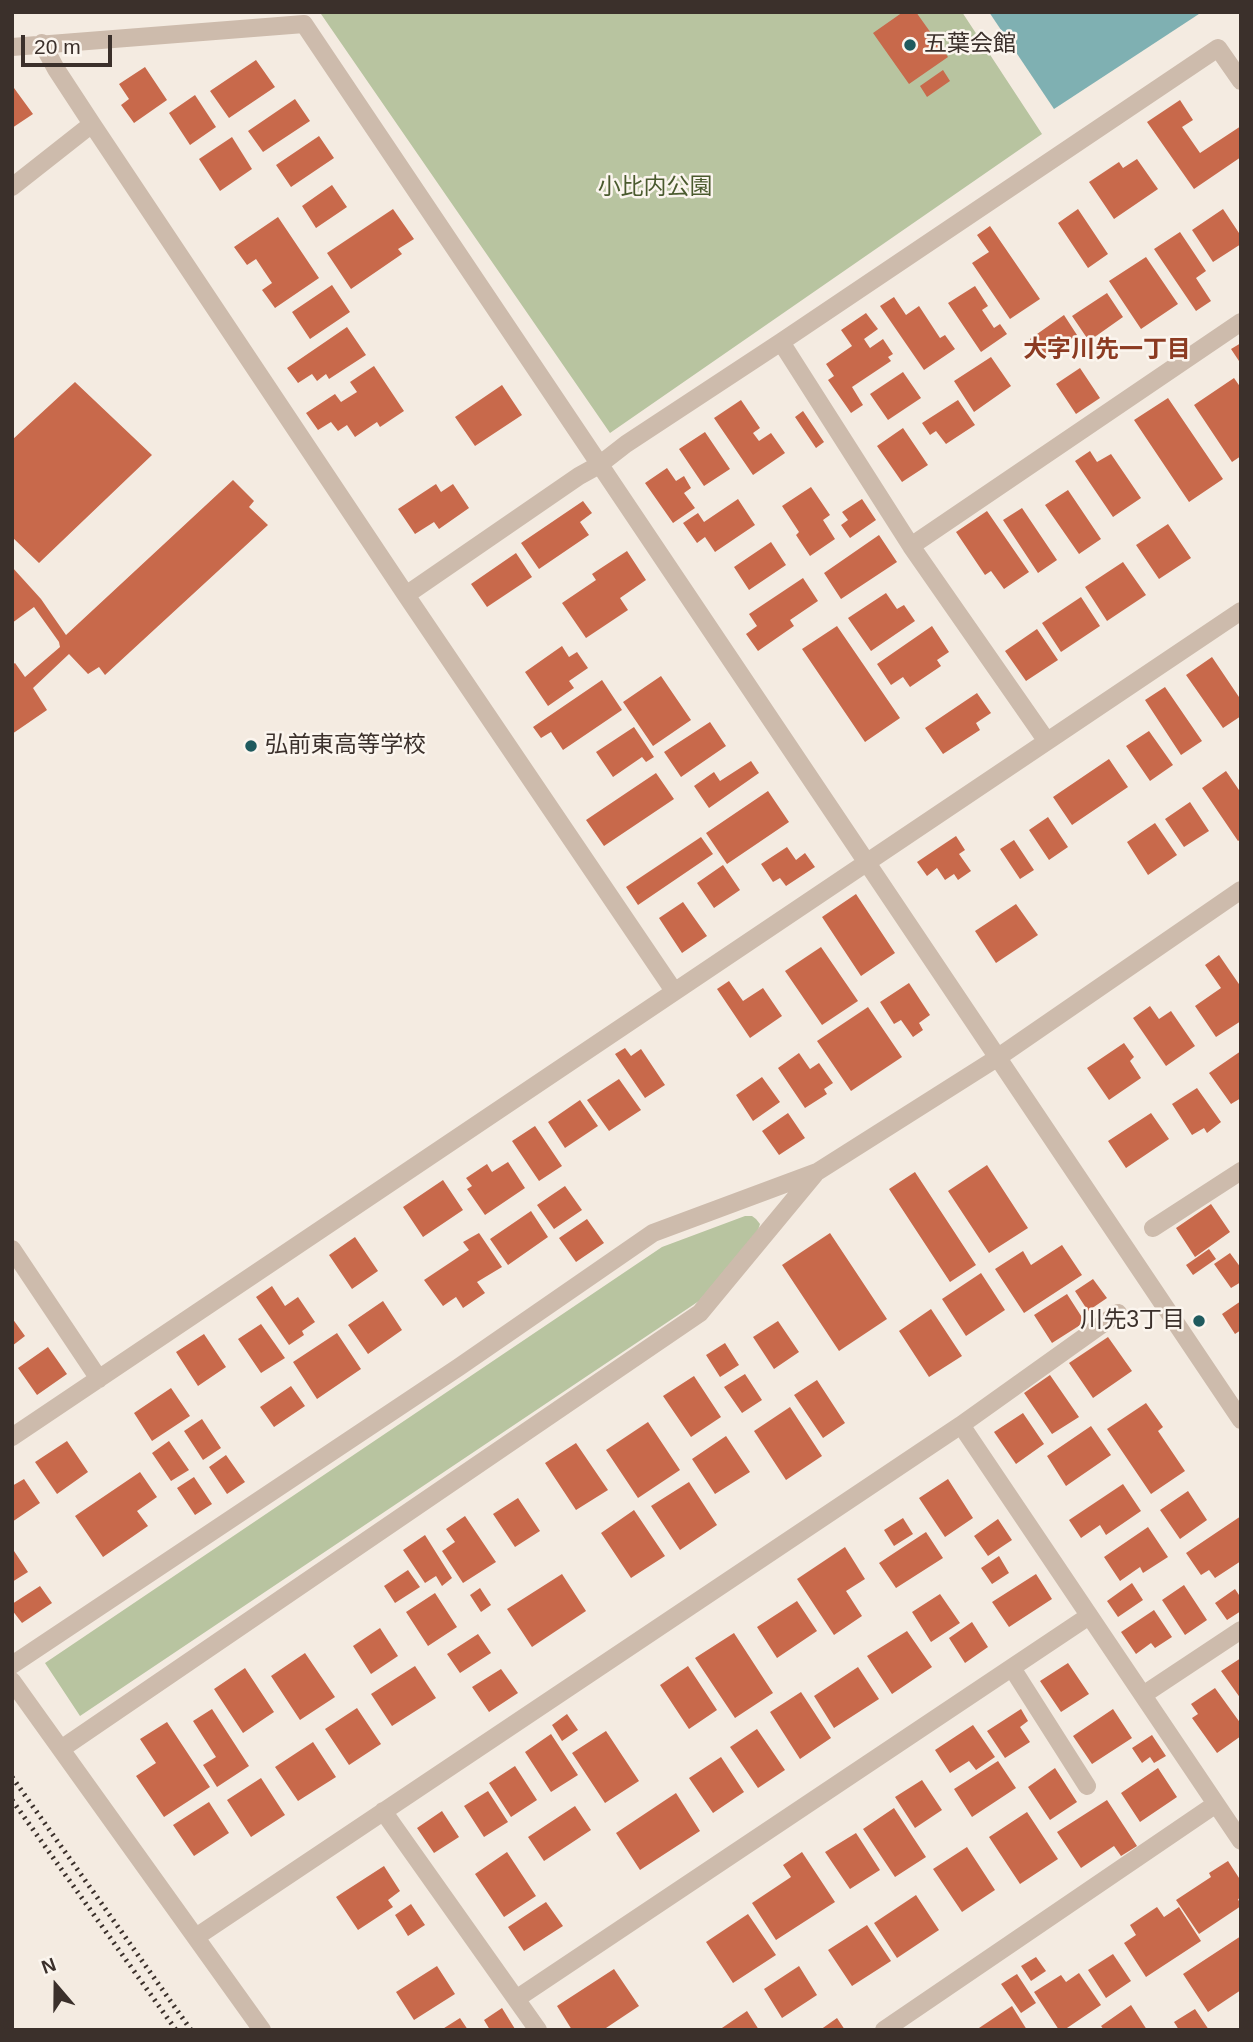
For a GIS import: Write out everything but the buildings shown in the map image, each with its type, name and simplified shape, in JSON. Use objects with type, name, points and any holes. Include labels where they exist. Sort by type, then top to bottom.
[{"type":"street","points":[[12,47],[304,24],[1241,1420]]},
{"type":"street","points":[[43,43],[56,69],[92,124],[674,991]]},
{"type":"street","points":[[406,595],[626,444],[1217,48],[1241,82]]},
{"type":"street","points":[[12,187],[92,124]]},
{"type":"street","points":[[911,546],[1241,322]]},
{"type":"street","points":[[780,342],[911,546],[1046,740]]},
{"type":"street","points":[[12,1437],[1241,611]]},
{"type":"street","points":[[12,1665],[459,1367],[653,1233],[817,1172],[997,1058],[1241,890]]},
{"type":"street","points":[[1153,1228],[1241,1171]]},
{"type":"street","points":[[61,1749],[700,1313],[817,1172]]},
{"type":"street","points":[[12,1250],[99,1379]]},
{"type":"street","points":[[196,1937],[961,1424],[1118,1313]]},
{"type":"street","points":[[961,1424],[1241,1841]]},
{"type":"street","points":[[516,1999],[1089,1616]]},
{"type":"street","points":[[1143,1695],[1241,1630]]},
{"type":"street","points":[[1012,1668],[1087,1786]]},
{"type":"street","points":[[12,1681],[262,2030]]},
{"type":"street","points":[[884,2030],[1216,1804]]},
{"type":"street","points":[[383,1811],[538,2030]]},
{"type":"green space","name":"小比内公園","points":[[962,12],[1042,134],[610,433],[321,14]]},
{"type":"green space","points":[[745,1216],[756,1219],[760,1224],[758,1230],[699,1301],[80,1716],[45,1663],[662,1247]]},
{"type":"water","points":[[989,12],[1202,12],[1054,109]]},
{"type":"railway","points":[[12,1777],[191,2030]]},
{"type":"railway","points":[[12,1800],[176,2030]]},
{"type":"place","name":"五葉会館","points":[[910,45]]},
{"type":"place","name":"弘前東高等学校","points":[[251,746]]},
{"type":"place","name":"川先3丁目","points":[[1199,1321]]},
{"type":"district","name":"大字川先一丁目","points":[[1107,350]]}]
